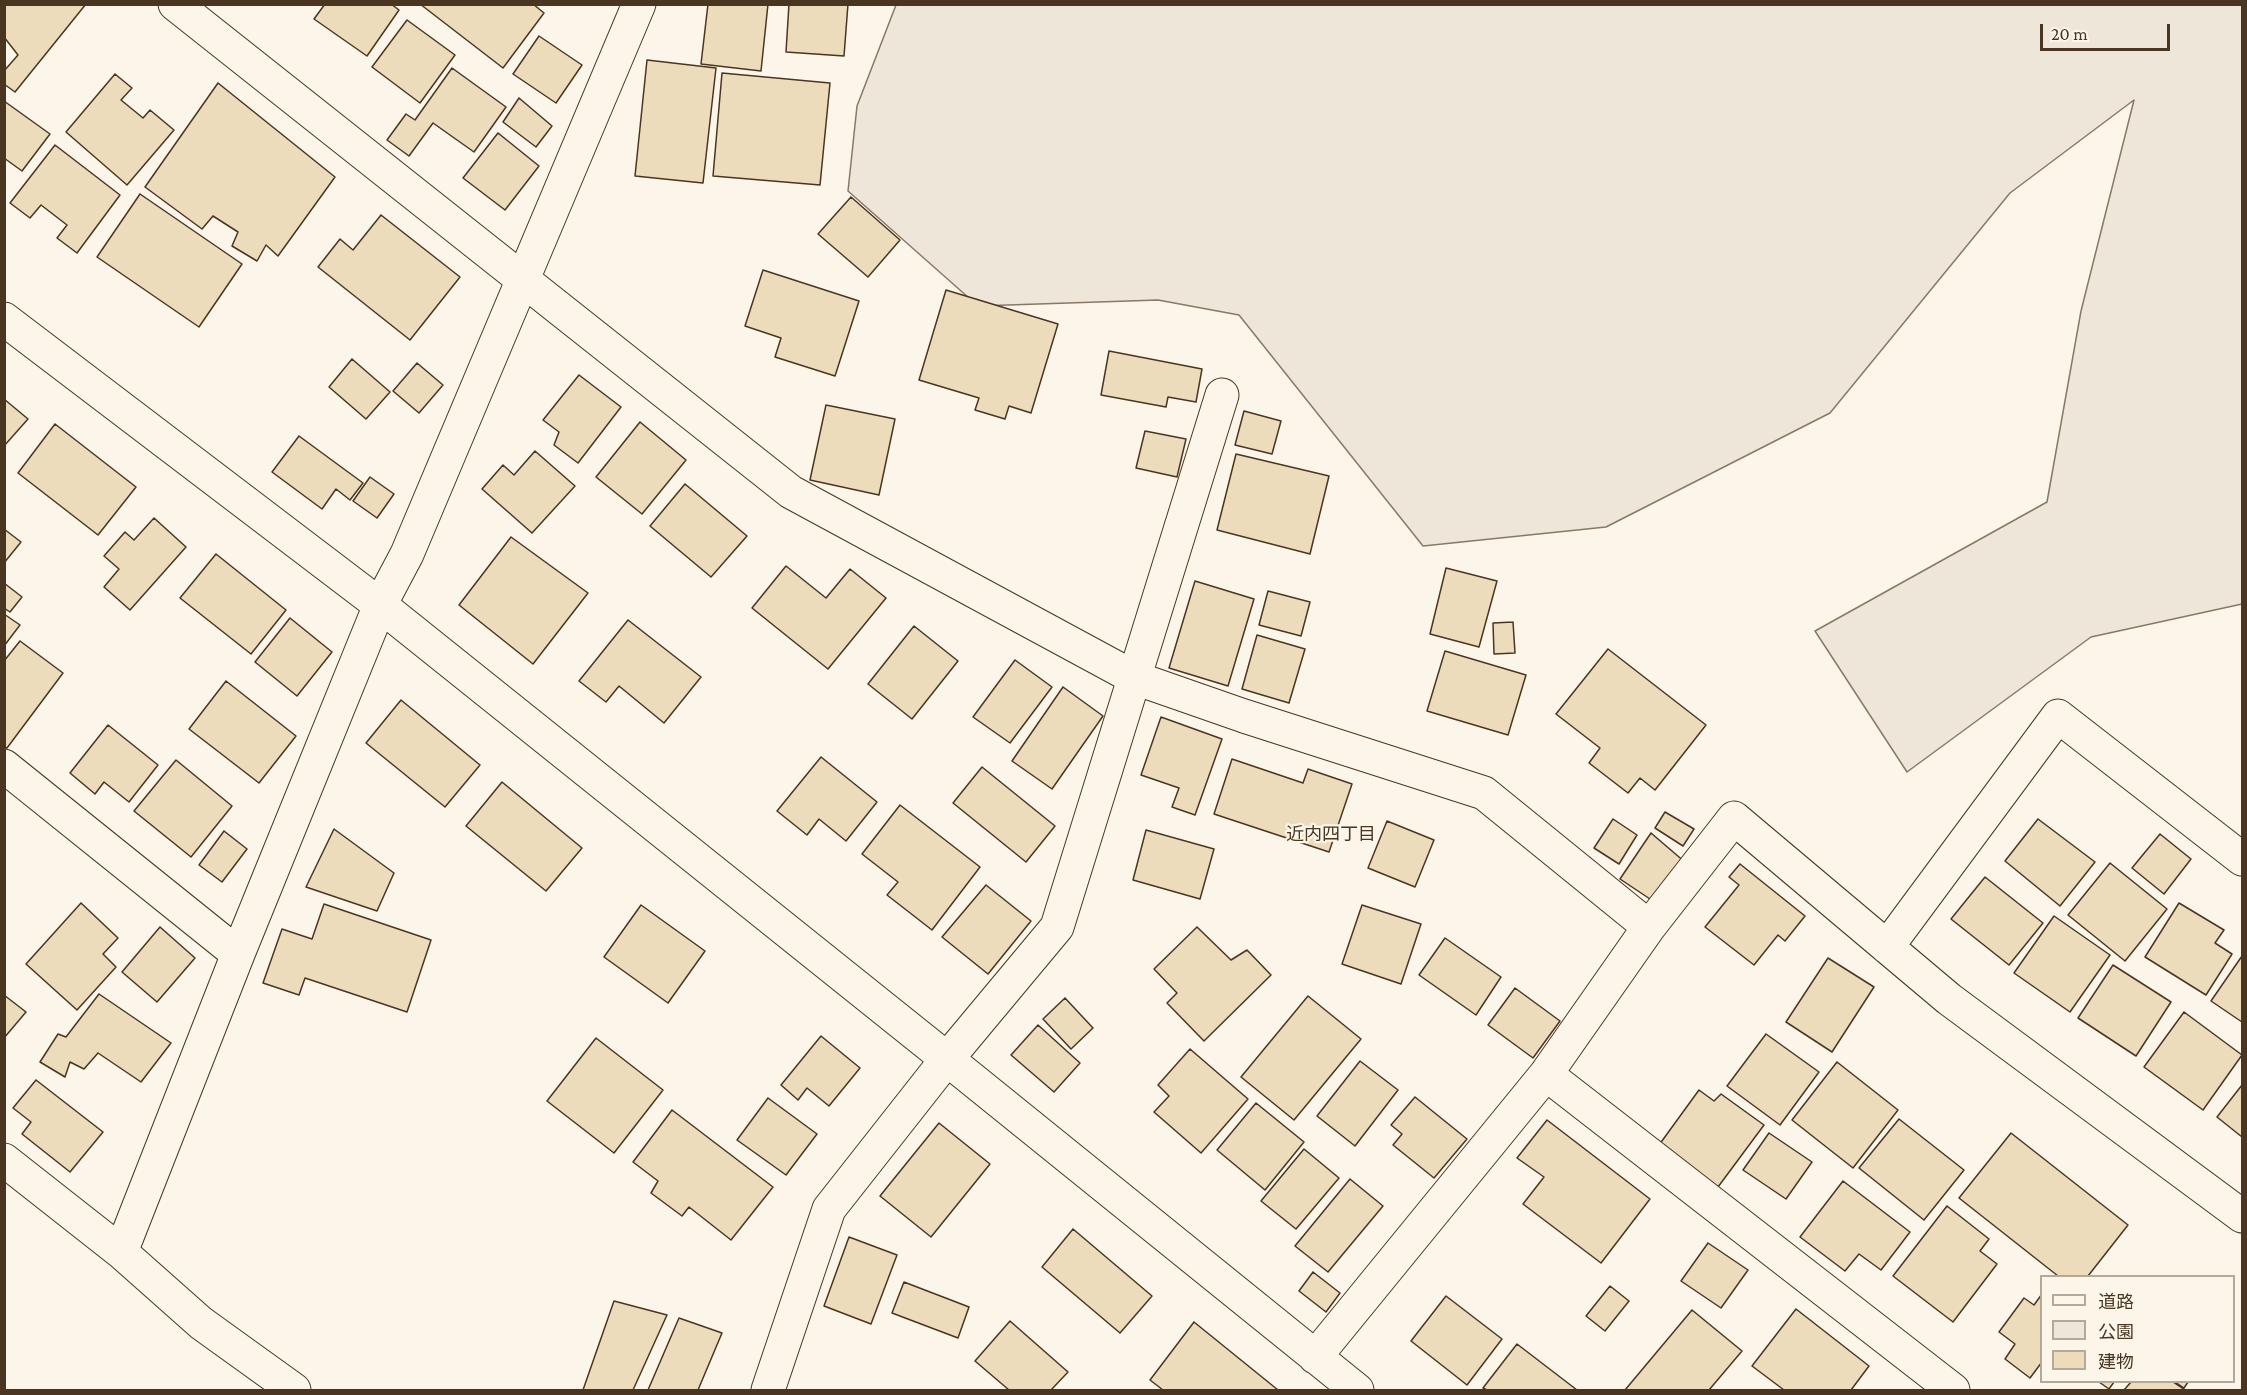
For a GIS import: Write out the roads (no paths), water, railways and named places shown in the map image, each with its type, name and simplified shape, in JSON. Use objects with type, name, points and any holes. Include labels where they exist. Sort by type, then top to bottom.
[{"type":"street","points":[[175,4],[791,492],[1134,678],[1244,717],[1484,793],[1649,927]]},
{"type":"street","points":[[121,1252],[238,954],[380,605],[407,554],[639,4]]},
{"type":"street","points":[[4,320],[380,605],[1357,1390]]},
{"type":"street","points":[[768,1390],[829,1209],[947,1059],[1057,927],[1222,395]]},
{"type":"street","points":[[1887,947],[2058,717],[2242,859]]},
{"type":"street","points":[[4,766],[238,954]]},
{"type":"street","points":[[1315,1357],[1546,1074],[1649,927],[1734,818],[1949,999],[2242,1216]]},
{"type":"street","points":[[1546,1074],[1953,1390]]},
{"type":"street","points":[[4,1160],[121,1252],[201,1323],[294,1390]]},
{"type":"district","name":"近内四丁目","points":[[1331,834]]}]
